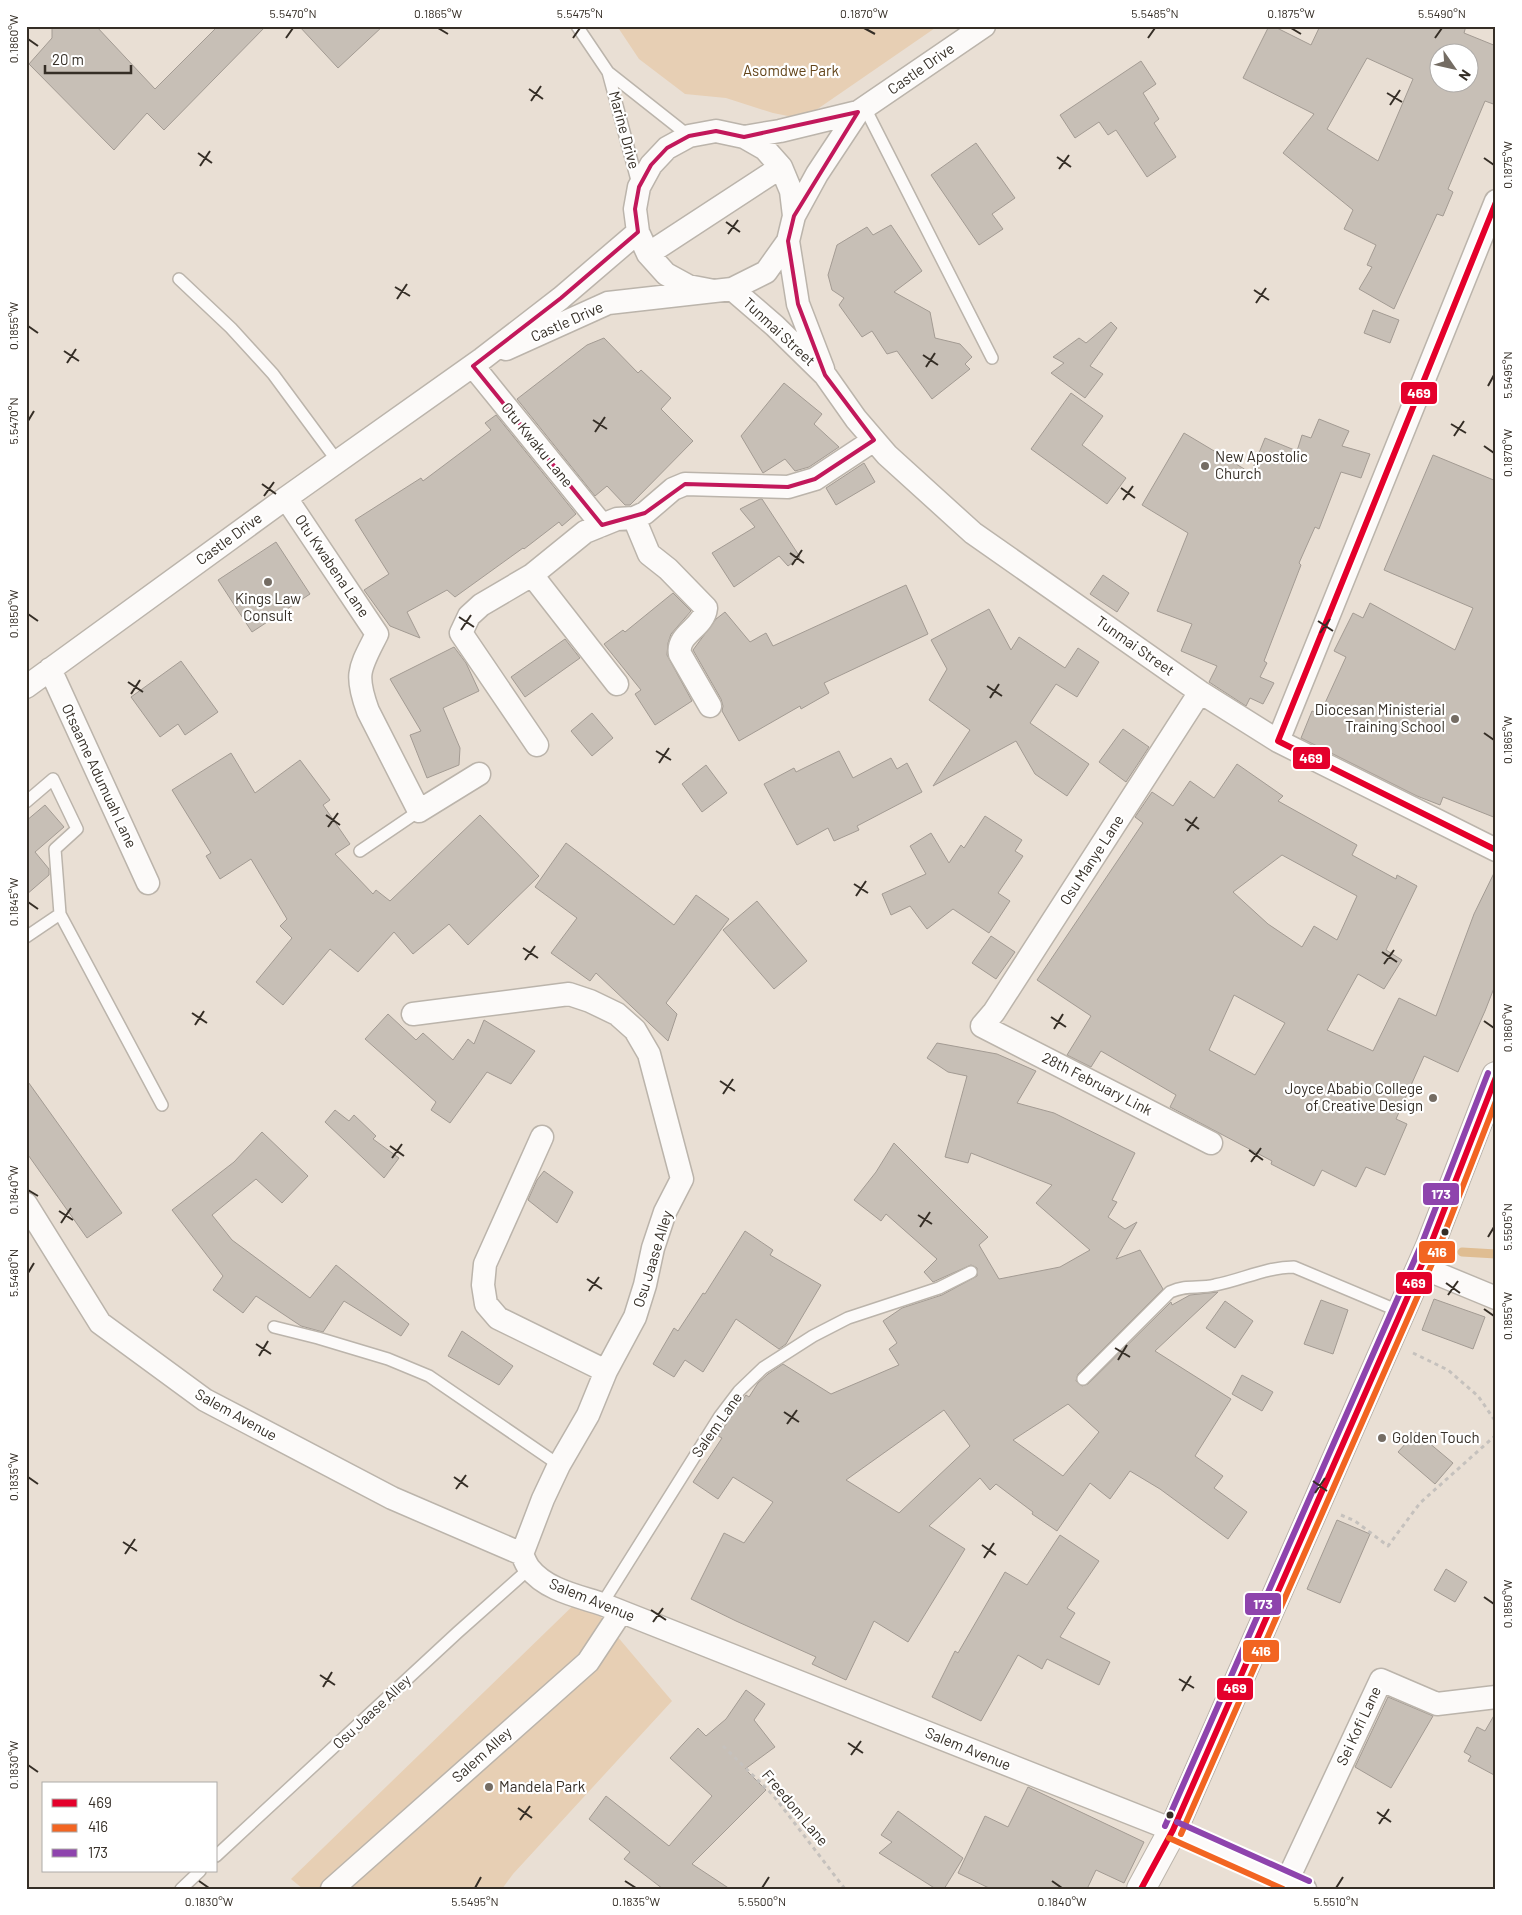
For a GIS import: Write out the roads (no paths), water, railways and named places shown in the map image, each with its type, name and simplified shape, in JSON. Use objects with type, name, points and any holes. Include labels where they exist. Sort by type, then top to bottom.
[{"type":"main road","points":[[1141,1889],[1173,1830],[1421,1267],[1496,1076]]},
{"type":"street","name":"Castle Drive","points":[[744,137],[780,131],[862,110],[984,26]]},
{"type":"street","name":"Castle Drive","points":[[794,216],[817,174],[862,110]]},
{"type":"street","points":[[723,290],[688,286],[666,274],[648,254],[638,232],[635,209],[639,187],[650,165],[667,148],[688,136],[716,132],[744,137],[765,149],[781,167],[791,191],[794,216],[788,241]]},
{"type":"street","points":[[648,254],[781,167]]},
{"type":"street","points":[[1278,741],[1496,201]]},
{"type":"street","name":"Castle Drive","points":[[26,687],[477,362],[561,298],[638,232]]},
{"type":"street","name":"Castle Drive","points":[[477,362],[549,332],[608,304],[723,290],[766,272],[788,241]]},
{"type":"street","name":"Tunmai Street","points":[[788,241],[798,304],[825,375]]},
{"type":"street","name":"Tunmai Street","points":[[723,290],[775,326],[825,375],[856,420],[887,454],[973,533],[1200,692],[1278,741],[1496,850]]},
{"type":"street","name":"Otu Kwaku Lane","points":[[477,362],[602,526]]},
{"type":"street","points":[[538,745],[461,633],[469,616],[481,606],[532,575],[586,532],[617,519],[634,518],[645,512],[673,489],[685,484],[788,487],[814,479],[874,440]]},
{"type":"street","name":"Otu Kwabena Lane","points":[[286,498],[377,634],[362,665],[359,679],[362,695],[368,711],[419,811]]},
{"type":"street","points":[[634,518],[649,554],[668,569],[706,608],[706,615],[702,622],[682,640],[678,648],[710,706]]},
{"type":"street","points":[[532,575],[617,684]]},
{"type":"street","name":"Otsaame Adumuah Lane","points":[[50,669],[148,883]]},
{"type":"street","name":"Osu Manye Lane","points":[[982,1026],[994,1012],[1200,692]]},
{"type":"street","points":[[419,811],[479,774]]},
{"type":"street","name":"Osu Jaase Alley","points":[[413,1014],[569,994],[590,1001],[617,1014],[635,1030],[649,1054],[682,1180],[666,1212],[656,1239],[635,1317],[606,1371],[588,1415],[559,1465],[543,1499],[525,1562]]},
{"type":"street","name":"28th February Link","points":[[982,1026],[1211,1143]]},
{"type":"street","points":[[542,1137],[485,1264],[483,1285],[486,1304],[498,1318],[606,1371]]},
{"type":"street","name":"Salem Avenue","points":[[26,1204],[100,1323],[205,1400],[392,1498],[525,1562],[545,1582],[560,1590],[612,1608],[1173,1830],[1296,1885]]},
{"type":"street","points":[[1421,1267],[1496,1298]]},
{"type":"street","name":"Salem Alley","points":[[332,1889],[588,1662],[612,1608]]},
{"type":"street","name":"Sei Kofi Lane","points":[[1296,1885],[1381,1680],[1437,1704],[1496,1696]]},
{"type":"lane","name":"Marine Drive","points":[[577,26],[608,72],[688,136]]},
{"type":"lane","name":"Marine Drive","points":[[608,72],[639,187]]},
{"type":"lane","points":[[862,110],[992,358]]},
{"type":"lane","points":[[179,279],[231,328],[273,374],[338,462]]},
{"type":"lane","points":[[26,802],[53,779],[77,829],[55,849],[60,914],[162,1106]]},
{"type":"lane","points":[[360,851],[419,811]]},
{"type":"lane","points":[[26,937],[60,914]]},
{"type":"lane","points":[[1082,1379],[1170,1292],[1182,1286],[1212,1286],[1278,1267],[1294,1267],[1401,1312]]},
{"type":"lane","name":"Salem Lane","points":[[612,1608],[720,1416],[739,1391],[763,1368],[813,1336],[848,1318],[933,1291],[971,1272]]},
{"type":"lane","points":[[274,1327],[388,1359],[429,1376],[559,1465]]},
{"type":"lane","name":"Osu Jaase Alley","points":[[218,1854],[458,1632],[525,1562]]},
{"type":"lane","points":[[182,1889],[199,1872]]},
{"type":"waterway","points":[[1462,1252],[1496,1254]]},
{"type":"place","name":"New Apostolic Church","points":[[1205,466]]},
{"type":"place","name":"Kings Law Consult","points":[[268,582]]},
{"type":"place","name":"Diocesan Ministerial Training School","points":[[1455,719]]},
{"type":"place","name":"Joyce Ababio College of Creative Design","points":[[1433,1098]]},
{"type":"place","name":"Golden Touch","points":[[1382,1438]]},
{"type":"place","name":"Mandela Park","points":[[489,1787]]},
{"type":"park label","name":"Asomdwe Park","points":[[791,71]]}]
